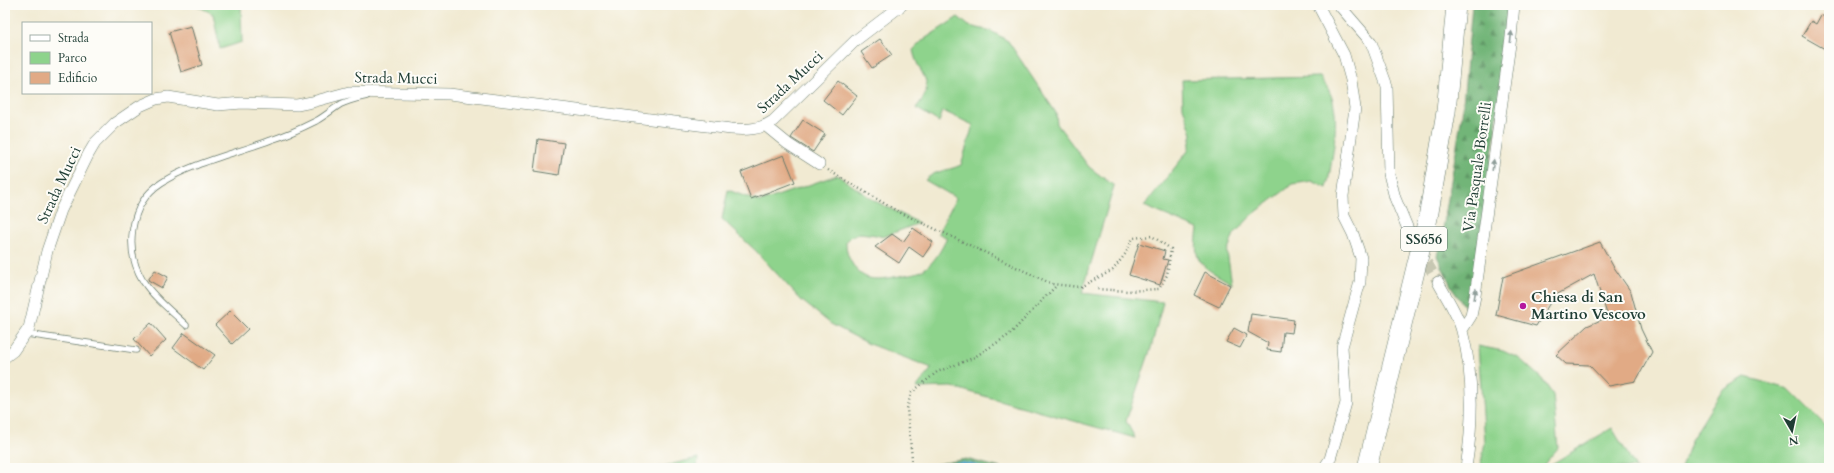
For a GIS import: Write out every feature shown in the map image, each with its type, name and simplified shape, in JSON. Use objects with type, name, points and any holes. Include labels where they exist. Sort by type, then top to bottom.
[{"type":"highway","name":"SS656","points":[[1367,468],[1428,218],[1446,112],[1456,5]]},
{"type":"street","name":"Strada Mucci","points":[[5,357],[13,351],[26,334],[31,323],[47,251],[62,210],[81,167],[95,143],[108,129],[124,116],[147,102],[168,97],[218,105],[242,103],[297,105],[349,92],[462,95],[731,129],[754,129],[766,126],[780,115],[856,40],[902,5]]},
{"type":"street","points":[[1318,5],[1344,55],[1351,80],[1355,108],[1343,196],[1344,216],[1353,234],[1361,258],[1360,282],[1342,347],[1346,403],[1330,459],[1324,468]]},
{"type":"street","points":[[1339,5],[1371,42],[1387,86],[1389,174],[1395,198],[1410,234]]},
{"type":"street","name":"Via Pasquale Borrelli","points":[[1462,330],[1471,316],[1475,296],[1511,37],[1514,5]]},
{"type":"street","points":[[766,126],[788,144],[819,164]]},
{"type":"street","points":[[1438,282],[1462,330],[1468,360],[1471,393],[1471,422],[1466,468]]},
{"type":"lane","points":[[186,325],[150,290],[138,271],[132,247],[132,230],[136,213],[145,198],[160,184],[184,171],[287,134],[317,120],[343,103],[377,93]]},
{"type":"lane","points":[[26,334],[136,350]]},
{"type":"path","points":[[819,164],[897,211],[1052,284],[1080,287],[1114,270],[1126,254],[1133,238],[1152,236],[1171,248],[1167,275],[1159,289],[1128,291],[1096,289]]},
{"type":"path","points":[[913,468],[907,409],[911,392],[937,372],[973,358],[1009,335],[1057,284]]},
{"type":"green space","points":[[196,5],[241,5],[242,42],[220,49],[213,14]]},
{"type":"green space","points":[[1472,5],[1513,5],[1470,314],[1453,290],[1437,256],[1442,235],[1462,115]]},
{"type":"green space","points":[[958,17],[969,26],[991,31],[1008,41],[1056,113],[1057,124],[1089,167],[1114,186],[1082,293],[1163,302],[1151,348],[1126,421],[1135,438],[952,387],[916,388],[932,368],[869,344],[831,324],[801,300],[756,251],[722,219],[728,190],[760,202],[837,175],[875,201],[919,223],[883,237],[860,233],[852,236],[846,242],[846,248],[853,265],[858,271],[868,278],[880,279],[915,273],[927,267],[937,256],[947,238],[938,233],[956,198],[925,180],[929,176],[938,172],[961,165],[973,125],[943,111],[939,122],[916,108],[923,99],[926,91],[926,84],[913,50],[923,40]]},
{"type":"green space","points":[[1320,77],[1329,91],[1335,114],[1333,153],[1327,188],[1312,181],[1293,184],[1251,216],[1234,234],[1227,252],[1232,284],[1206,268],[1198,258],[1198,229],[1144,206],[1188,151],[1192,134],[1183,107],[1182,80]]},
{"type":"green space","points":[[1478,346],[1503,351],[1520,359],[1542,379],[1553,395],[1558,448],[1541,468],[1480,468],[1485,442]]},
{"type":"green space","points":[[1745,377],[1789,389],[1829,429],[1829,468],[1681,468],[1691,440],[1722,391]]},
{"type":"green space","points":[[1612,428],[1636,468],[1545,468]]},
{"type":"green space","points":[[698,458],[697,468],[656,468]]},
{"type":"green space","points":[[966,459],[1001,468],[921,468],[921,467]]},
{"type":"building","points":[[1821,15],[1829,20],[1829,42],[1825,49],[1802,36],[1811,21],[1816,24]]},
{"type":"building","points":[[191,26],[202,65],[181,72],[169,32]]},
{"type":"building","points":[[880,39],[892,55],[872,68],[861,52]]},
{"type":"building","points":[[838,81],[857,96],[842,115],[823,100]]},
{"type":"building","points":[[803,120],[825,134],[813,152],[791,138]]},
{"type":"building","points":[[538,139],[564,143],[559,175],[534,171]]},
{"type":"building","points":[[784,155],[795,182],[751,199],[741,172]]},
{"type":"building","points":[[913,228],[933,242],[923,257],[909,247],[899,263],[875,247],[892,234],[903,242]]},
{"type":"building","name":"Chiesa di San Martino Vescovo","points":[[1600,242],[1613,266],[1631,292],[1641,329],[1652,352],[1636,381],[1609,386],[1589,365],[1566,364],[1556,355],[1587,326],[1608,317],[1594,274],[1554,296],[1536,326],[1496,315],[1503,277]]},
{"type":"building","points":[[1139,243],[1165,251],[1163,259],[1168,260],[1160,285],[1129,275]]},
{"type":"building","points":[[155,270],[168,277],[162,288],[148,280]]},
{"type":"building","points":[[1205,272],[1230,285],[1219,307],[1194,295]]},
{"type":"building","points":[[230,311],[248,329],[232,344],[215,325]]},
{"type":"building","points":[[1251,314],[1294,320],[1292,333],[1283,332],[1281,352],[1267,350],[1268,343],[1248,332]]},
{"type":"building","points":[[151,323],[166,340],[149,356],[134,339]]},
{"type":"building","points":[[1234,328],[1247,335],[1240,348],[1226,342]]},
{"type":"building","points":[[184,333],[215,355],[203,370],[173,348]]},
{"type":"waterway","points":[[924,468],[962,464],[981,468]]},
{"type":"tunnel","points":[[1410,234],[1438,282]]},
{"type":"place","name":"Chiesa di San Martino Vescovo","points":[[1523,306]]}]
